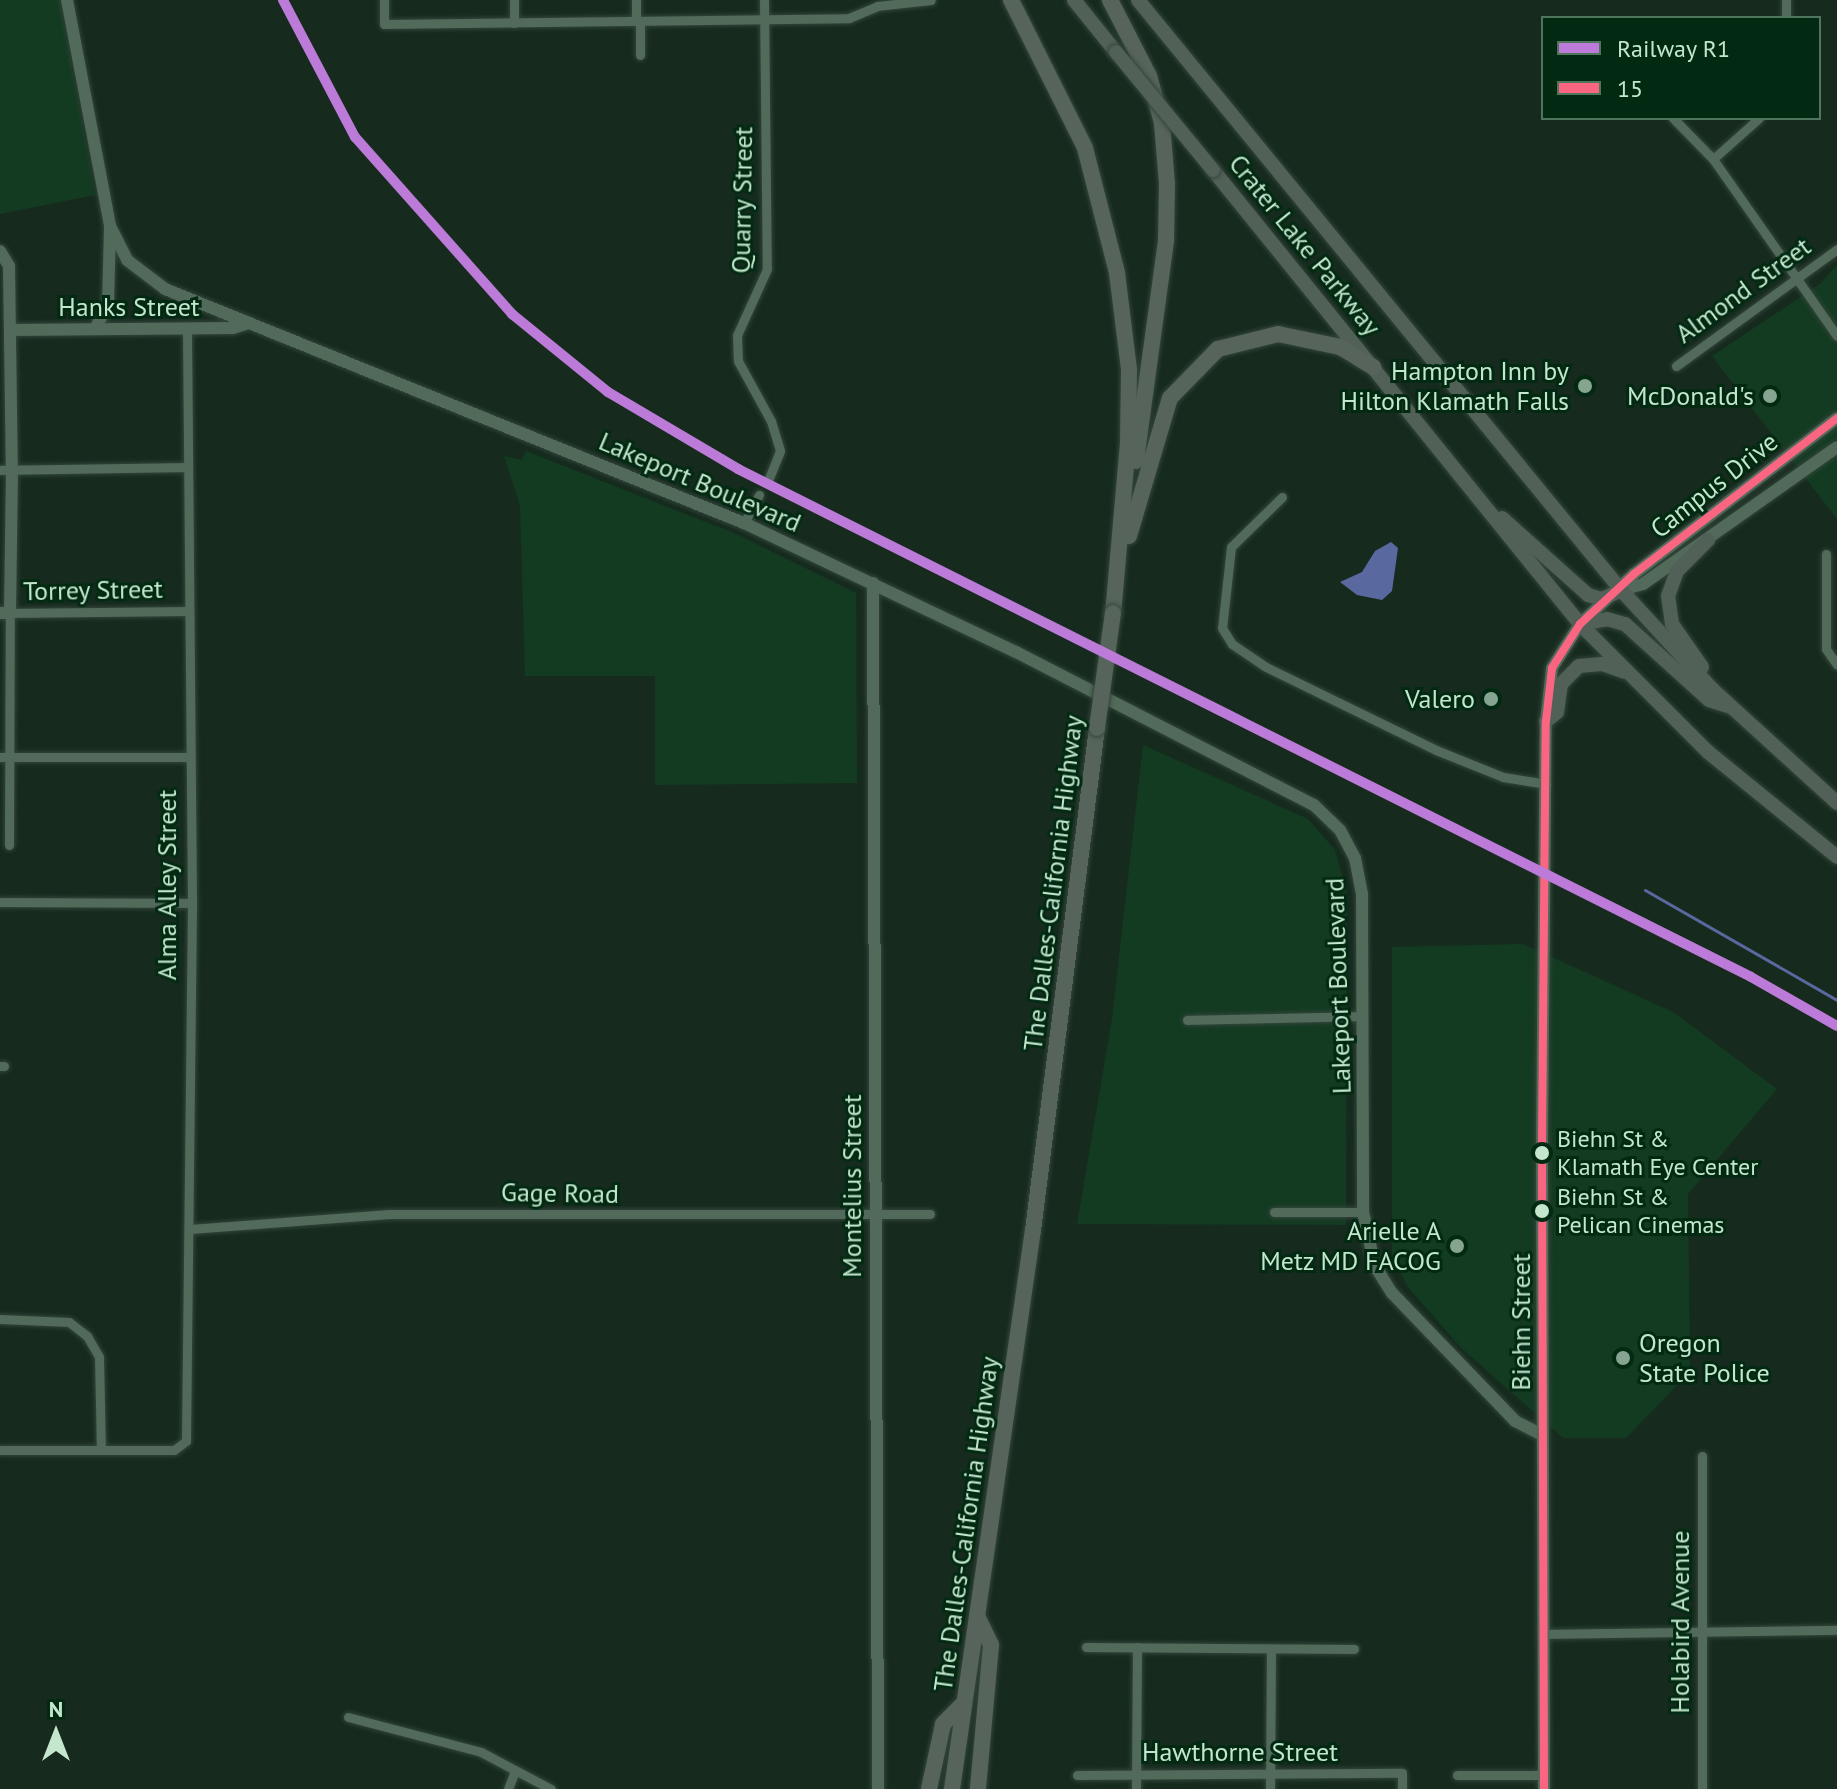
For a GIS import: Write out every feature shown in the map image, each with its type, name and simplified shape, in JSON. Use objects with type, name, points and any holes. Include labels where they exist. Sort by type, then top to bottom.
[{"type":"highway","name":"The Dalles-California Highway","points":[[952,1789],[1119,577],[1129,370],[1117,273],[1085,148],[1011,0]]},
{"type":"highway","points":[[1110,0],[1149,76],[1162,123],[1167,184],[1166,241],[1119,577]]},
{"type":"highway","points":[[1119,577],[1156,433],[1170,398],[1218,349],[1278,334],[1340,347],[1373,367]]},
{"type":"highway","points":[[977,1616],[991,1645],[978,1789]]},
{"type":"highway","points":[[929,1789],[943,1724],[963,1704]]},
{"type":"main road","name":"Crater Lake Parkway","points":[[1074,0],[1580,624],[1708,752],[1837,857]]},
{"type":"main road","name":"Crater Lake Parkway","points":[[1138,0],[1621,590],[1731,706],[1837,803]]},
{"type":"main road","points":[[1484,506],[1588,595],[1602,599],[1621,590]]},
{"type":"main road","points":[[1708,540],[1677,571],[1667,611],[1676,632],[1731,706]]},
{"type":"main road","points":[[1580,624],[1607,619],[1625,624],[1709,700],[1731,706]]},
{"type":"main road","points":[[1546,721],[1557,712],[1561,684],[1579,666],[1602,664],[1627,672]]},
{"type":"street","name":"Lakeport Boulevard","points":[[67,0],[110,226],[127,260],[165,289],[744,523],[873,583],[1314,805],[1340,830],[1355,858],[1362,894],[1363,1212],[1375,1266],[1392,1293],[1515,1421],[1543,1435]]},
{"type":"street","points":[[384,0],[384,24],[849,18],[877,6],[931,0]]},
{"type":"street","points":[[514,0],[514,23]]},
{"type":"street","points":[[636,0],[640,55]]},
{"type":"street","name":"Quarry Street","points":[[764,0],[767,269],[737,335],[738,361],[771,421],[780,451],[769,478]]},
{"type":"street","points":[[1675,120],[1713,159],[1837,336]]},
{"type":"street","points":[[1713,159],[1757,120]]},
{"type":"street","points":[[95,329],[108,305],[110,226]]},
{"type":"street","name":"Almond Street","points":[[1676,366],[1837,249]]},
{"type":"street","points":[[3,252],[10,330],[4,757],[9,845]]},
{"type":"street","name":"Hanks Street","points":[[10,330],[187,329],[248,323]]},
{"type":"street","name":"Alma Alley Street","points":[[101,1450],[174,1450],[186,1441],[190,1229],[186,1096],[192,903],[188,757],[187,329]]},
{"type":"street","name":"Campus Drive","points":[[1580,624],[1621,590],[1634,574],[1837,418]]},
{"type":"street","name":"Campus Drive","points":[[1621,590],[1641,585],[1837,447]]},
{"type":"street","points":[[6,470],[186,467]]},
{"type":"street","points":[[744,523],[759,495]]},
{"type":"street","points":[[1282,497],[1231,547],[1222,628],[1232,644],[1266,667],[1436,750],[1503,777],[1546,784]]},
{"type":"street","points":[[1826,554],[1826,649],[1837,665]]},
{"type":"street","name":"Montelius Street","points":[[873,583],[878,1789]]},
{"type":"street","name":"Torrey Street","points":[[5,613],[187,611]]},
{"type":"street","name":"Biehn Street","points":[[1544,1789],[1546,721],[1552,668],[1580,624]]},
{"type":"street","points":[[4,757],[188,757]]},
{"type":"street","points":[[0,902],[192,903]]},
{"type":"street","points":[[1187,1020],[1363,1016]]},
{"type":"street","points":[[1274,1212],[1363,1212]]},
{"type":"street","name":"Gage Road","points":[[190,1229],[389,1214],[930,1214]]},
{"type":"street","points":[[0,1319],[69,1322],[87,1336],[99,1357],[101,1450],[0,1450]]},
{"type":"street","name":"Holabird Avenue","points":[[1702,1456],[1702,1789]]},
{"type":"street","points":[[1544,1634],[1837,1630]]},
{"type":"street","points":[[1086,1647],[1354,1649]]},
{"type":"street","points":[[1136,1789],[1137,1647]]},
{"type":"street","points":[[1270,1789],[1271,1649]]},
{"type":"street","points":[[348,1717],[481,1752],[551,1789]]},
{"type":"street","points":[[508,1789],[515,1771]]},
{"type":"street","name":"Hawthorne Street","points":[[1077,1775],[1402,1773],[1402,1789]]},
{"type":"street","points":[[1457,1775],[1544,1775]]},
{"type":"shaded area","points":[[0,0],[60,0],[95,195],[0,214]]},
{"type":"shaded area","points":[[1837,265],[1837,519],[1712,356],[1820,284]]},
{"type":"shaded area","points":[[526,451],[739,535],[856,593],[857,783],[655,785],[655,676],[525,676],[520,505],[504,456],[522,460]]},
{"type":"shaded area","points":[[1143,745],[1308,819],[1335,850],[1347,894],[1346,1225],[1077,1224],[1112,1019]]},
{"type":"shaded area","points":[[1523,944],[1673,1012],[1777,1089],[1688,1194],[1690,1372],[1626,1438],[1563,1438],[1461,1348],[1408,1287],[1392,1256],[1392,947]]},
{"type":"water","points":[[1391,542],[1398,548],[1392,591],[1382,600],[1357,595],[1340,582],[1362,572],[1375,551]]},
{"type":"waterway","points":[[1645,890],[1837,1000]]},
{"type":"rail line","name":"R1","points":[[283,0],[355,137],[512,314],[608,392],[738,469],[1751,977],[1837,1026]]},
{"type":"transit line","name":"15","points":[[1544,1789],[1542,1144],[1546,721],[1552,668],[1580,624],[1634,574],[1837,418]]},
{"type":"place","name":"Hampton Inn by Hilton Klamath Falls","points":[[1585,386]]},
{"type":"place","name":"McDonald's","points":[[1770,396]]},
{"type":"place","name":"Valero","points":[[1491,699]]},
{"type":"place","name":"Biehn St & Klamath Eye Center","points":[[1542,1153]]},
{"type":"place","name":"Biehn St & Pelican Cinemas","points":[[1542,1211]]},
{"type":"place","name":"Arielle A Metz MD FACOG","points":[[1457,1246]]},
{"type":"place","name":"Oregon State Police","points":[[1623,1358]]}]
